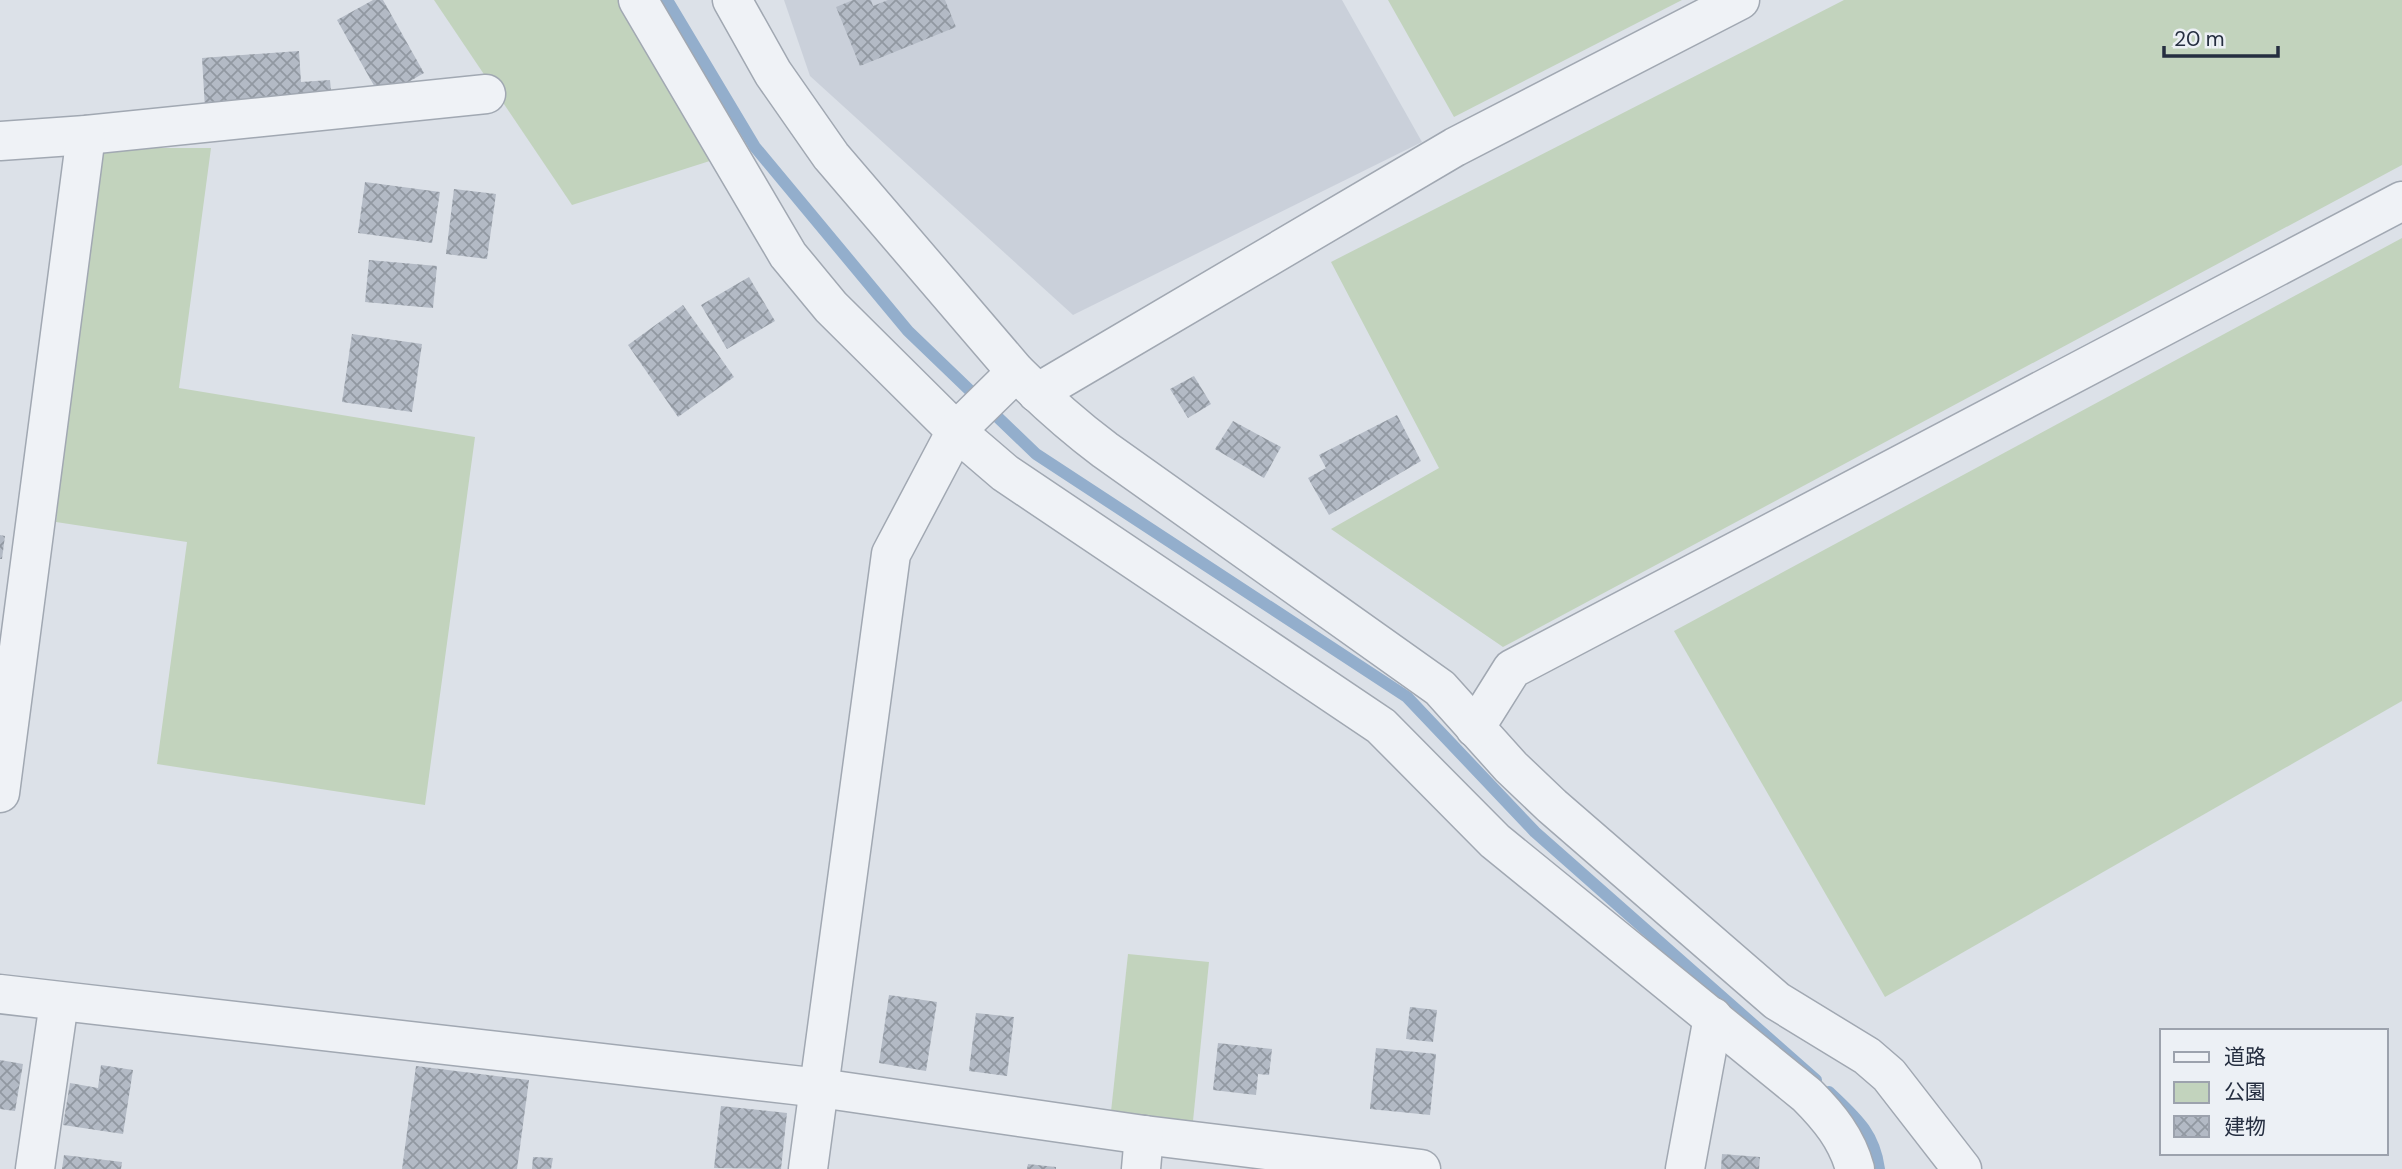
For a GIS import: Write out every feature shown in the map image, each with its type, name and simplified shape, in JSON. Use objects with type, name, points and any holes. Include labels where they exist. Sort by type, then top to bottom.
[{"type":"street","points":[[638,0],[788,255],[831,307],[956,431],[1005,472],[1381,726],[1495,841],[1807,1095],[1823,1111],[1847,1147],[1854,1169]]},
{"type":"street","points":[[732,0],[773,73],[831,156],[1026,382],[1069,423],[1440,688],[1510,767],[1777,1001],[1850,1045],[1889,1076],[1962,1169]]},
{"type":"street","points":[[808,1169],[891,554],[956,431],[1026,382],[1455,147],[1740,0]]},
{"type":"street","points":[[0,141],[86,135],[486,94]]},
{"type":"street","points":[[0,793],[86,135]]},
{"type":"street","points":[[1475,729],[1513,669],[2402,201]]},
{"type":"street","points":[[0,994],[820,1088],[1142,1152],[1421,1169]]},
{"type":"street","points":[[35,1169],[59,1002]]},
{"type":"street","points":[[1685,1169],[1713,1017]]},
{"type":"shaded area","points":[[784,0],[1342,0],[1422,142],[1073,315],[810,76]]},
{"type":"green space","points":[[434,0],[623,0],[716,159],[572,205]]},
{"type":"green space","points":[[1388,0],[1682,0],[1454,117]]},
{"type":"green space","points":[[1844,0],[2402,0],[2402,165],[1503,647],[1331,529],[1439,468],[1331,262]]},
{"type":"green space","points":[[96,148],[211,148],[179,388],[475,437],[425,805],[157,764],[187,542],[56,522]]},
{"type":"green space","points":[[2402,238],[2402,701],[1885,997],[1674,631]]},
{"type":"green space","points":[[1128,954],[1209,962],[1193,1121],[1110,1121]]},
{"type":"building","points":[[373,0],[383,0],[424,73],[381,98],[337,20]]},
{"type":"building","points":[[853,0],[871,0],[873,6],[888,0],[945,0],[956,27],[860,66],[836,7]]},
{"type":"building","points":[[299,51],[301,82],[330,80],[332,101],[205,109],[202,58]]},
{"type":"building","points":[[365,182],[440,192],[432,243],[358,233]]},
{"type":"building","points":[[454,189],[496,194],[487,259],[446,254]]},
{"type":"building","points":[[369,260],[437,266],[433,308],[365,302]]},
{"type":"building","points":[[749,277],[775,321],[727,349],[701,305]]},
{"type":"building","points":[[683,305],[734,377],[678,417],[628,345]]},
{"type":"building","points":[[352,334],[422,344],[412,412],[342,402]]},
{"type":"building","points":[[1194,376],[1211,404],[1188,418],[1170,389]]},
{"type":"building","points":[[1397,415],[1421,461],[1329,515],[1308,478],[1326,468],[1319,455]]},
{"type":"building","points":[[1233,421],[1281,447],[1264,478],[1215,449]]},
{"type":"building","points":[[0,535],[5,536],[2,559],[0,559]]},
{"type":"building","points":[[889,995],[937,1002],[926,1071],[879,1063]]},
{"type":"building","points":[[1410,1007],[1437,1010],[1433,1042],[1406,1039]]},
{"type":"building","points":[[976,1013],[1014,1017],[1007,1076],[969,1071]]},
{"type":"building","points":[[1218,1043],[1272,1049],[1269,1075],[1258,1074],[1256,1095],[1213,1090]]},
{"type":"building","points":[[1376,1048],[1436,1054],[1430,1115],[1370,1109]]},
{"type":"building","points":[[0,1060],[23,1064],[15,1111],[0,1109]]},
{"type":"building","points":[[101,1065],[133,1070],[123,1134],[63,1125],[70,1083],[98,1088]]},
{"type":"building","points":[[416,1066],[529,1080],[517,1169],[402,1169]]},
{"type":"building","points":[[721,1106],[787,1113],[781,1169],[714,1168]]},
{"type":"building","points":[[1722,1154],[1760,1157],[1759,1169],[1721,1169]]},
{"type":"building","points":[[64,1155],[122,1162],[121,1169],[62,1169]]},
{"type":"building","points":[[533,1157],[553,1158],[551,1169],[532,1169]]},
{"type":"building","points":[[1028,1164],[1056,1167],[1056,1169],[1027,1169]]},
{"type":"waterway","points":[[667,0],[755,147],[908,331],[1036,454],[1407,697],[1535,832],[1816,1080]]},
{"type":"waterway","points":[[1829,1092],[1868,1135],[1879,1169]]}]
